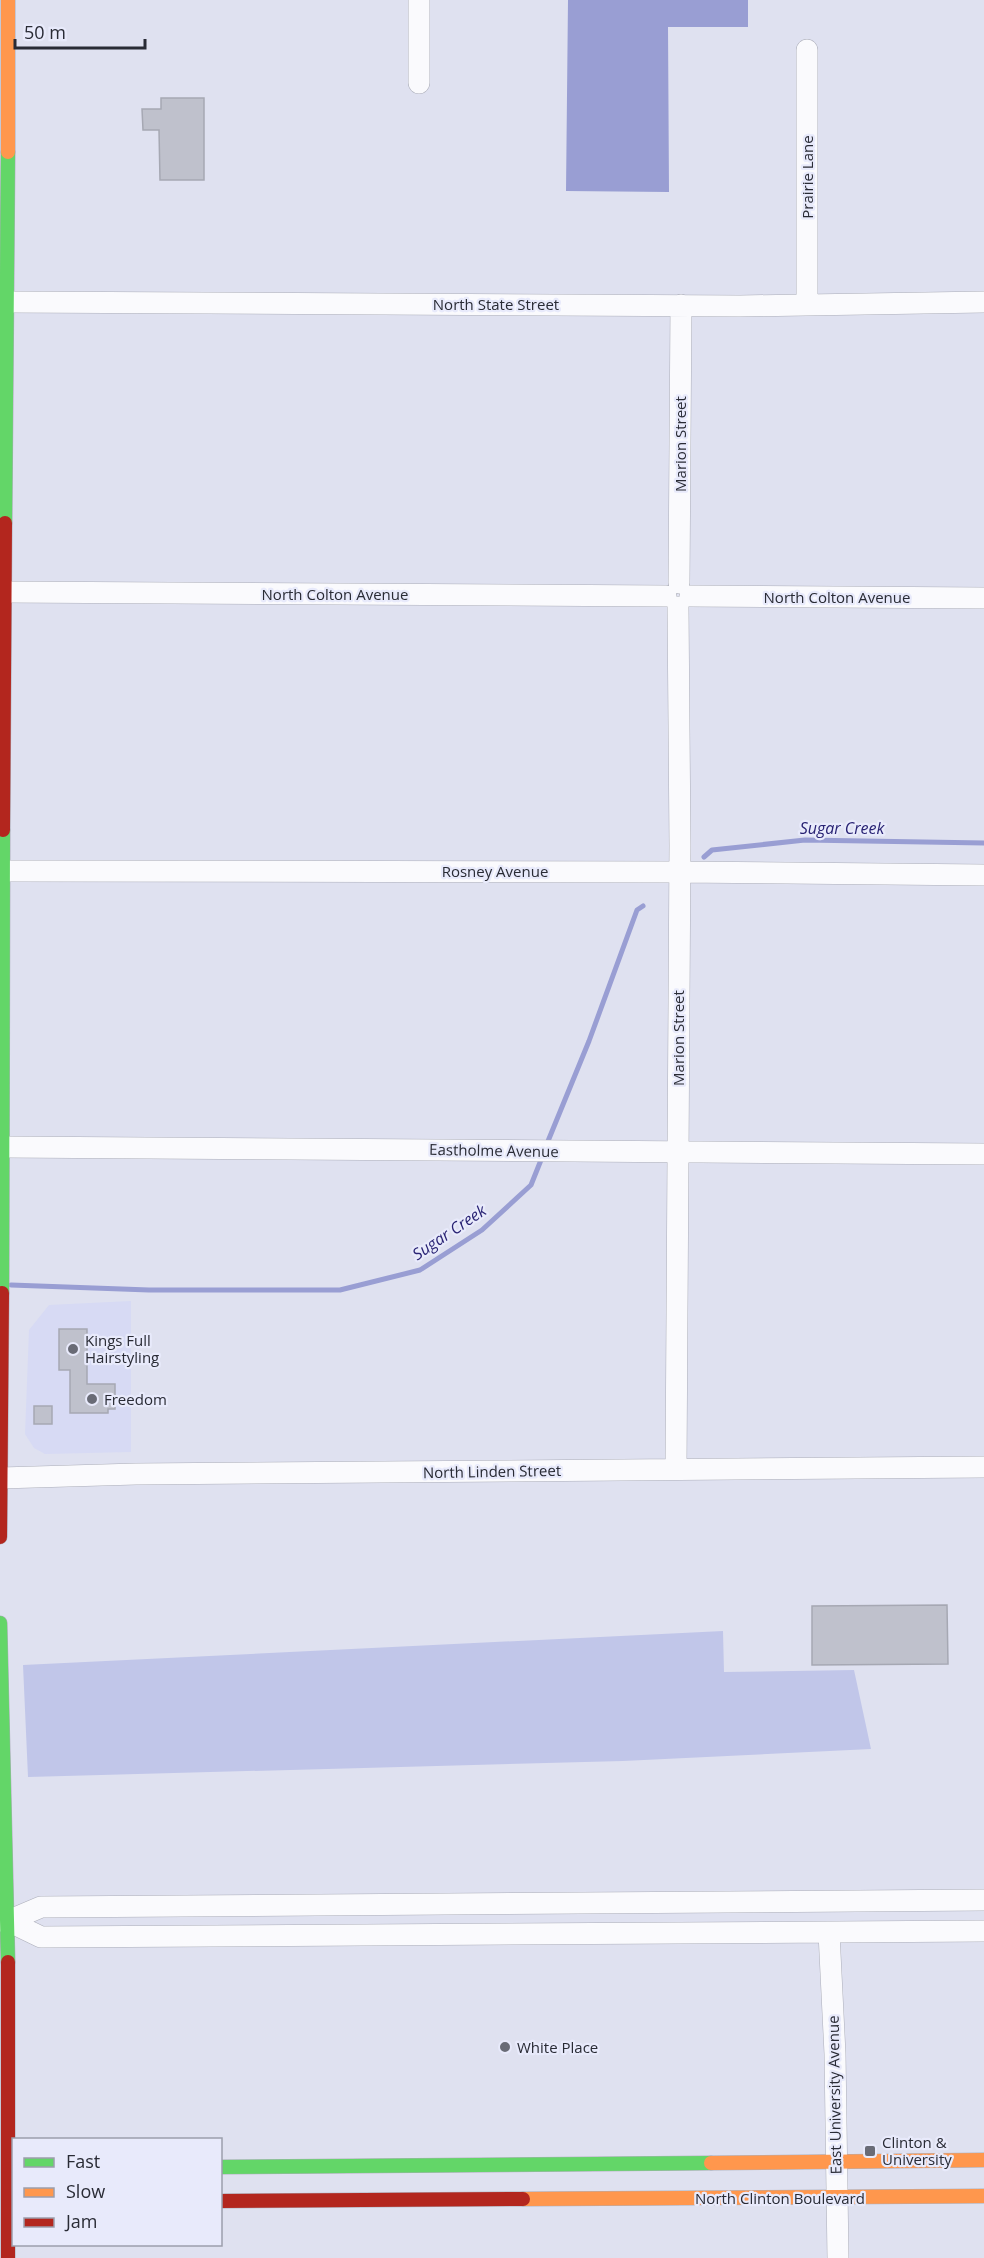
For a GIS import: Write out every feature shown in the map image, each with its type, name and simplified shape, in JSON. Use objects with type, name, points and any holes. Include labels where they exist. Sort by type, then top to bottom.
[{"type":"main road","points":[[0,1537],[5,871],[3,453],[7,302],[4,108],[8,0]]},
{"type":"main road","points":[[0,1623],[8,2258]]},
{"type":"main road","name":"North Clinton Boulevard","points":[[222,2167],[307,2183],[576,2181],[836,2160],[984,2160]]},
{"type":"main road","name":"North Clinton Boulevard","points":[[222,2200],[307,2183],[576,2181],[836,2197],[984,2196]]},
{"type":"street","points":[[419,0],[419,83]]},
{"type":"street","name":"Prairie Lane","points":[[807,50],[807,304]]},
{"type":"street","name":"North State Street","points":[[7,302],[681,305],[984,302]]},
{"type":"street","name":"Marion Street","points":[[676,1469],[681,305]]},
{"type":"street","name":"North Colton Avenue","points":[[4,592],[984,598]]},
{"type":"street","name":"Rosney Avenue","points":[[5,871],[984,875]]},
{"type":"street","name":"Eastholme Avenue","points":[[4,1147],[984,1154]]},
{"type":"street","name":"North Linden Street","points":[[0,1478],[136,1474],[984,1467]]},
{"type":"street","points":[[4,1921],[41,1907],[984,1900]]},
{"type":"street","points":[[829,1933],[842,1926],[844,1916],[840,1906],[831,1901]]},
{"type":"street","points":[[452,1904],[452,1934]]},
{"type":"street","points":[[371,1905],[371,1935]]},
{"type":"street","points":[[4,1921],[41,1937],[984,1932]]},
{"type":"street","name":"East University Avenue","points":[[829,1933],[835,2054],[838,2258]]},
{"type":"shaded area","points":[[568,0],[748,0],[748,27],[668,27],[669,192],[566,191]]},
{"type":"shaded area","points":[[131,1301],[131,1452],[45,1454],[34,1448],[25,1434],[29,1330],[49,1305]]},
{"type":"shaded area","points":[[723,1631],[724,1672],[854,1670],[871,1749],[623,1761],[28,1777],[23,1665]]},
{"type":"building","points":[[161,98],[204,98],[204,180],[160,180],[159,130],[143,130],[142,109],[161,109]]},
{"type":"building","points":[[59,1329],[87,1329],[87,1384],[115,1384],[115,1409],[108,1409],[108,1413],[70,1413],[70,1370],[59,1370]]},
{"type":"building","points":[[34,1406],[52,1406],[52,1424],[34,1424]]},
{"type":"building","points":[[947,1605],[948,1664],[812,1665],[812,1606]]},
{"type":"waterway","name":"Sugar Creek","points":[[704,857],[712,850],[805,840],[984,843]]},
{"type":"waterway","name":"Sugar Creek","points":[[546,1146],[589,1041],[637,910],[643,906]]},
{"type":"waterway","name":"Sugar Creek","points":[[11,1285],[149,1290],[340,1290],[420,1270],[482,1230],[531,1185],[543,1155]]},
{"type":"traffic: fast","points":[[5,523],[8,152]]},
{"type":"traffic: fast","points":[[2,1293],[3,830]]},
{"type":"traffic: fast","points":[[0,1623],[8,1962]]},
{"type":"traffic: fast","points":[[222,2167],[711,2163]]},
{"type":"traffic: slow","points":[[8,0],[8,152]]},
{"type":"traffic: slow","points":[[711,2163],[984,2160]]},
{"type":"traffic: slow","points":[[523,2199],[984,2196]]},
{"type":"traffic: jam","points":[[3,830],[5,523]]},
{"type":"traffic: jam","points":[[0,1537],[2,1293]]},
{"type":"traffic: jam","points":[[8,1962],[8,2258]]},
{"type":"traffic: jam","points":[[222,2201],[523,2199]]},
{"type":"place","name":"Kings Full Hairstyling","points":[[73,1349]]},
{"type":"place","name":"Freedom","points":[[92,1399]]},
{"type":"place","name":"White Place","points":[[505,2047]]},
{"type":"place","name":"Clinton & University","points":[[870,2151]]}]
